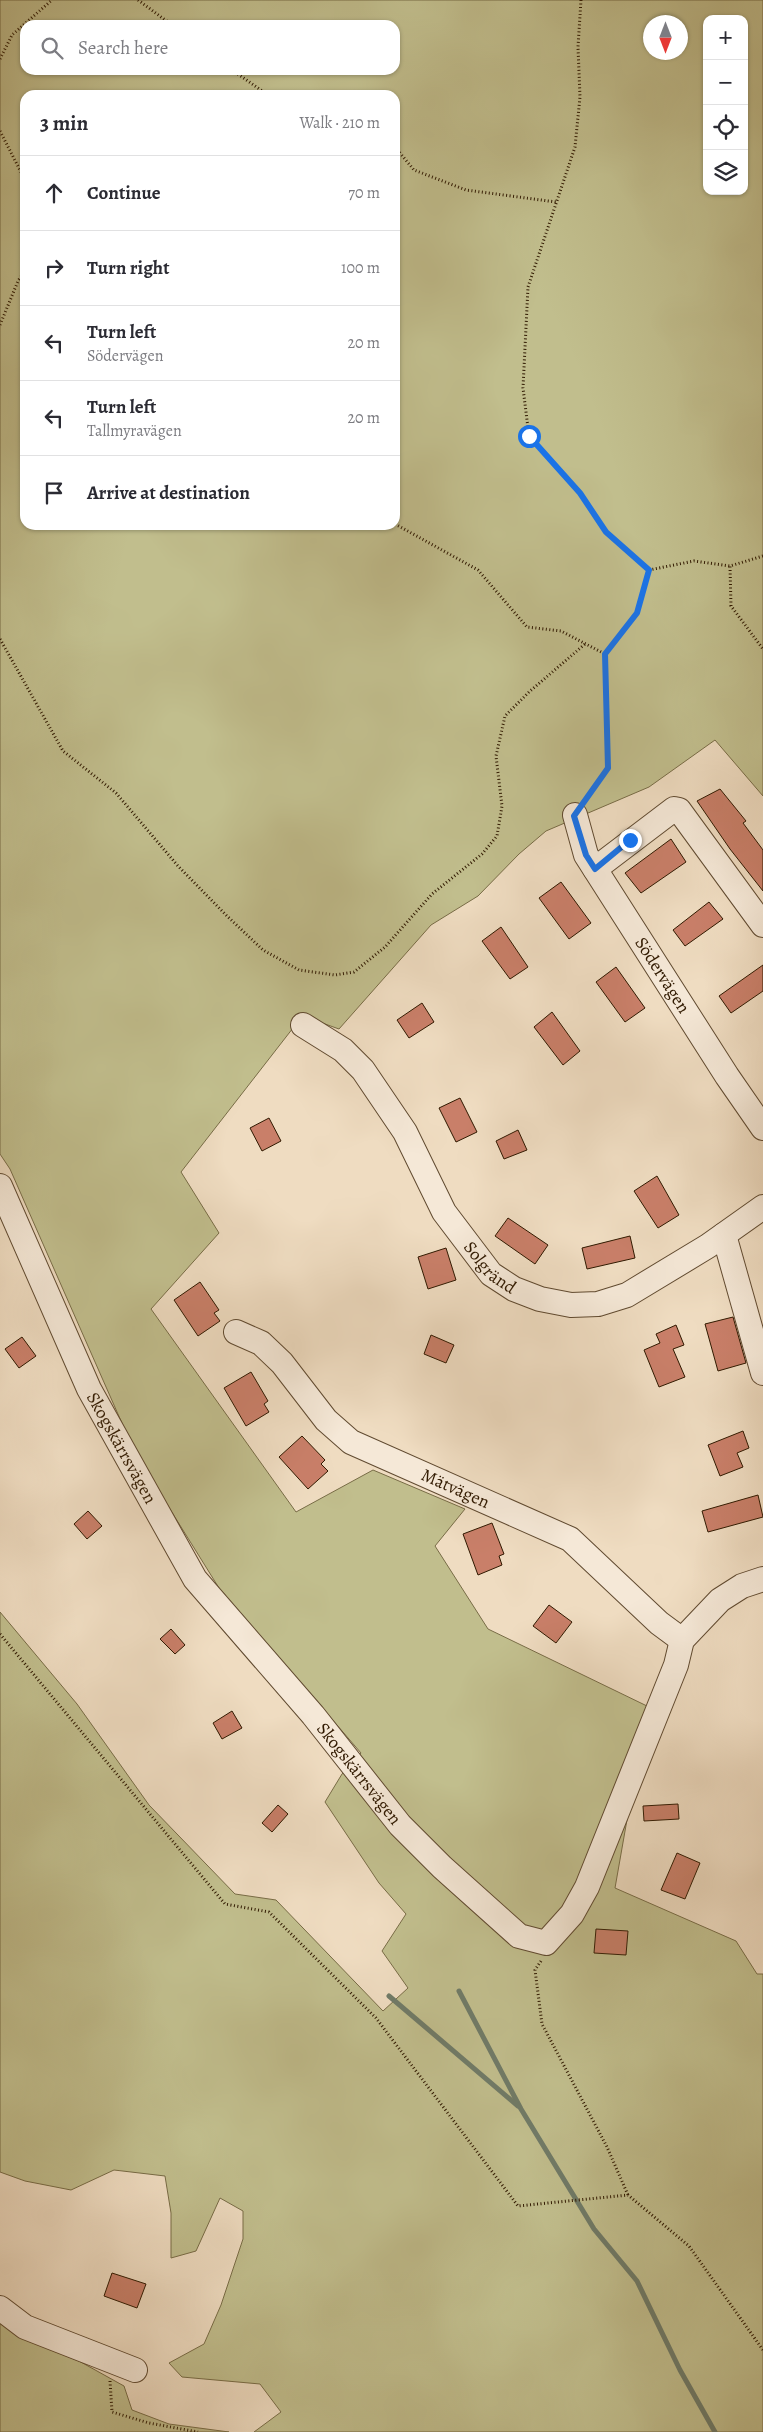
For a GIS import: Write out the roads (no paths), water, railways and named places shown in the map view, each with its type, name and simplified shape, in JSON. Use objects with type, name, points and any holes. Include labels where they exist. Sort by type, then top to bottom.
[{"type":"street","points":[[595,869],[674,808],[679,810],[763,925]]},
{"type":"street","name":"Södervägen","points":[[574,816],[586,855],[722,1068],[763,1128]]},
{"type":"street","name":"Solgränd","points":[[303,1025],[343,1050],[363,1070],[404,1132],[444,1212],[491,1274],[514,1289],[540,1299],[571,1305],[598,1304],[627,1295],[652,1282],[763,1207]]},
{"type":"street","name":"Skogskärrsvägen","points":[[0,1186],[88,1389],[195,1579],[312,1715],[400,1825],[442,1867],[520,1936],[546,1943],[572,1914],[588,1887],[676,1665],[682,1640]]},
{"type":"street","points":[[724,1235],[763,1374]]},
{"type":"street","name":"Mätvägen","points":[[236,1332],[261,1343],[282,1363],[326,1420],[351,1442],[570,1539],[658,1623],[682,1640]]},
{"type":"street","points":[[682,1640],[720,1600],[742,1586],[763,1579]]},
{"type":"street","points":[[0,2308],[24,2327],[135,2370]]},
{"type":"waterway","points":[[459,1991],[521,2109],[594,2229],[637,2281],[680,2370],[715,2432]]},
{"type":"waterway","points":[[389,1996],[518,2106]]}]
